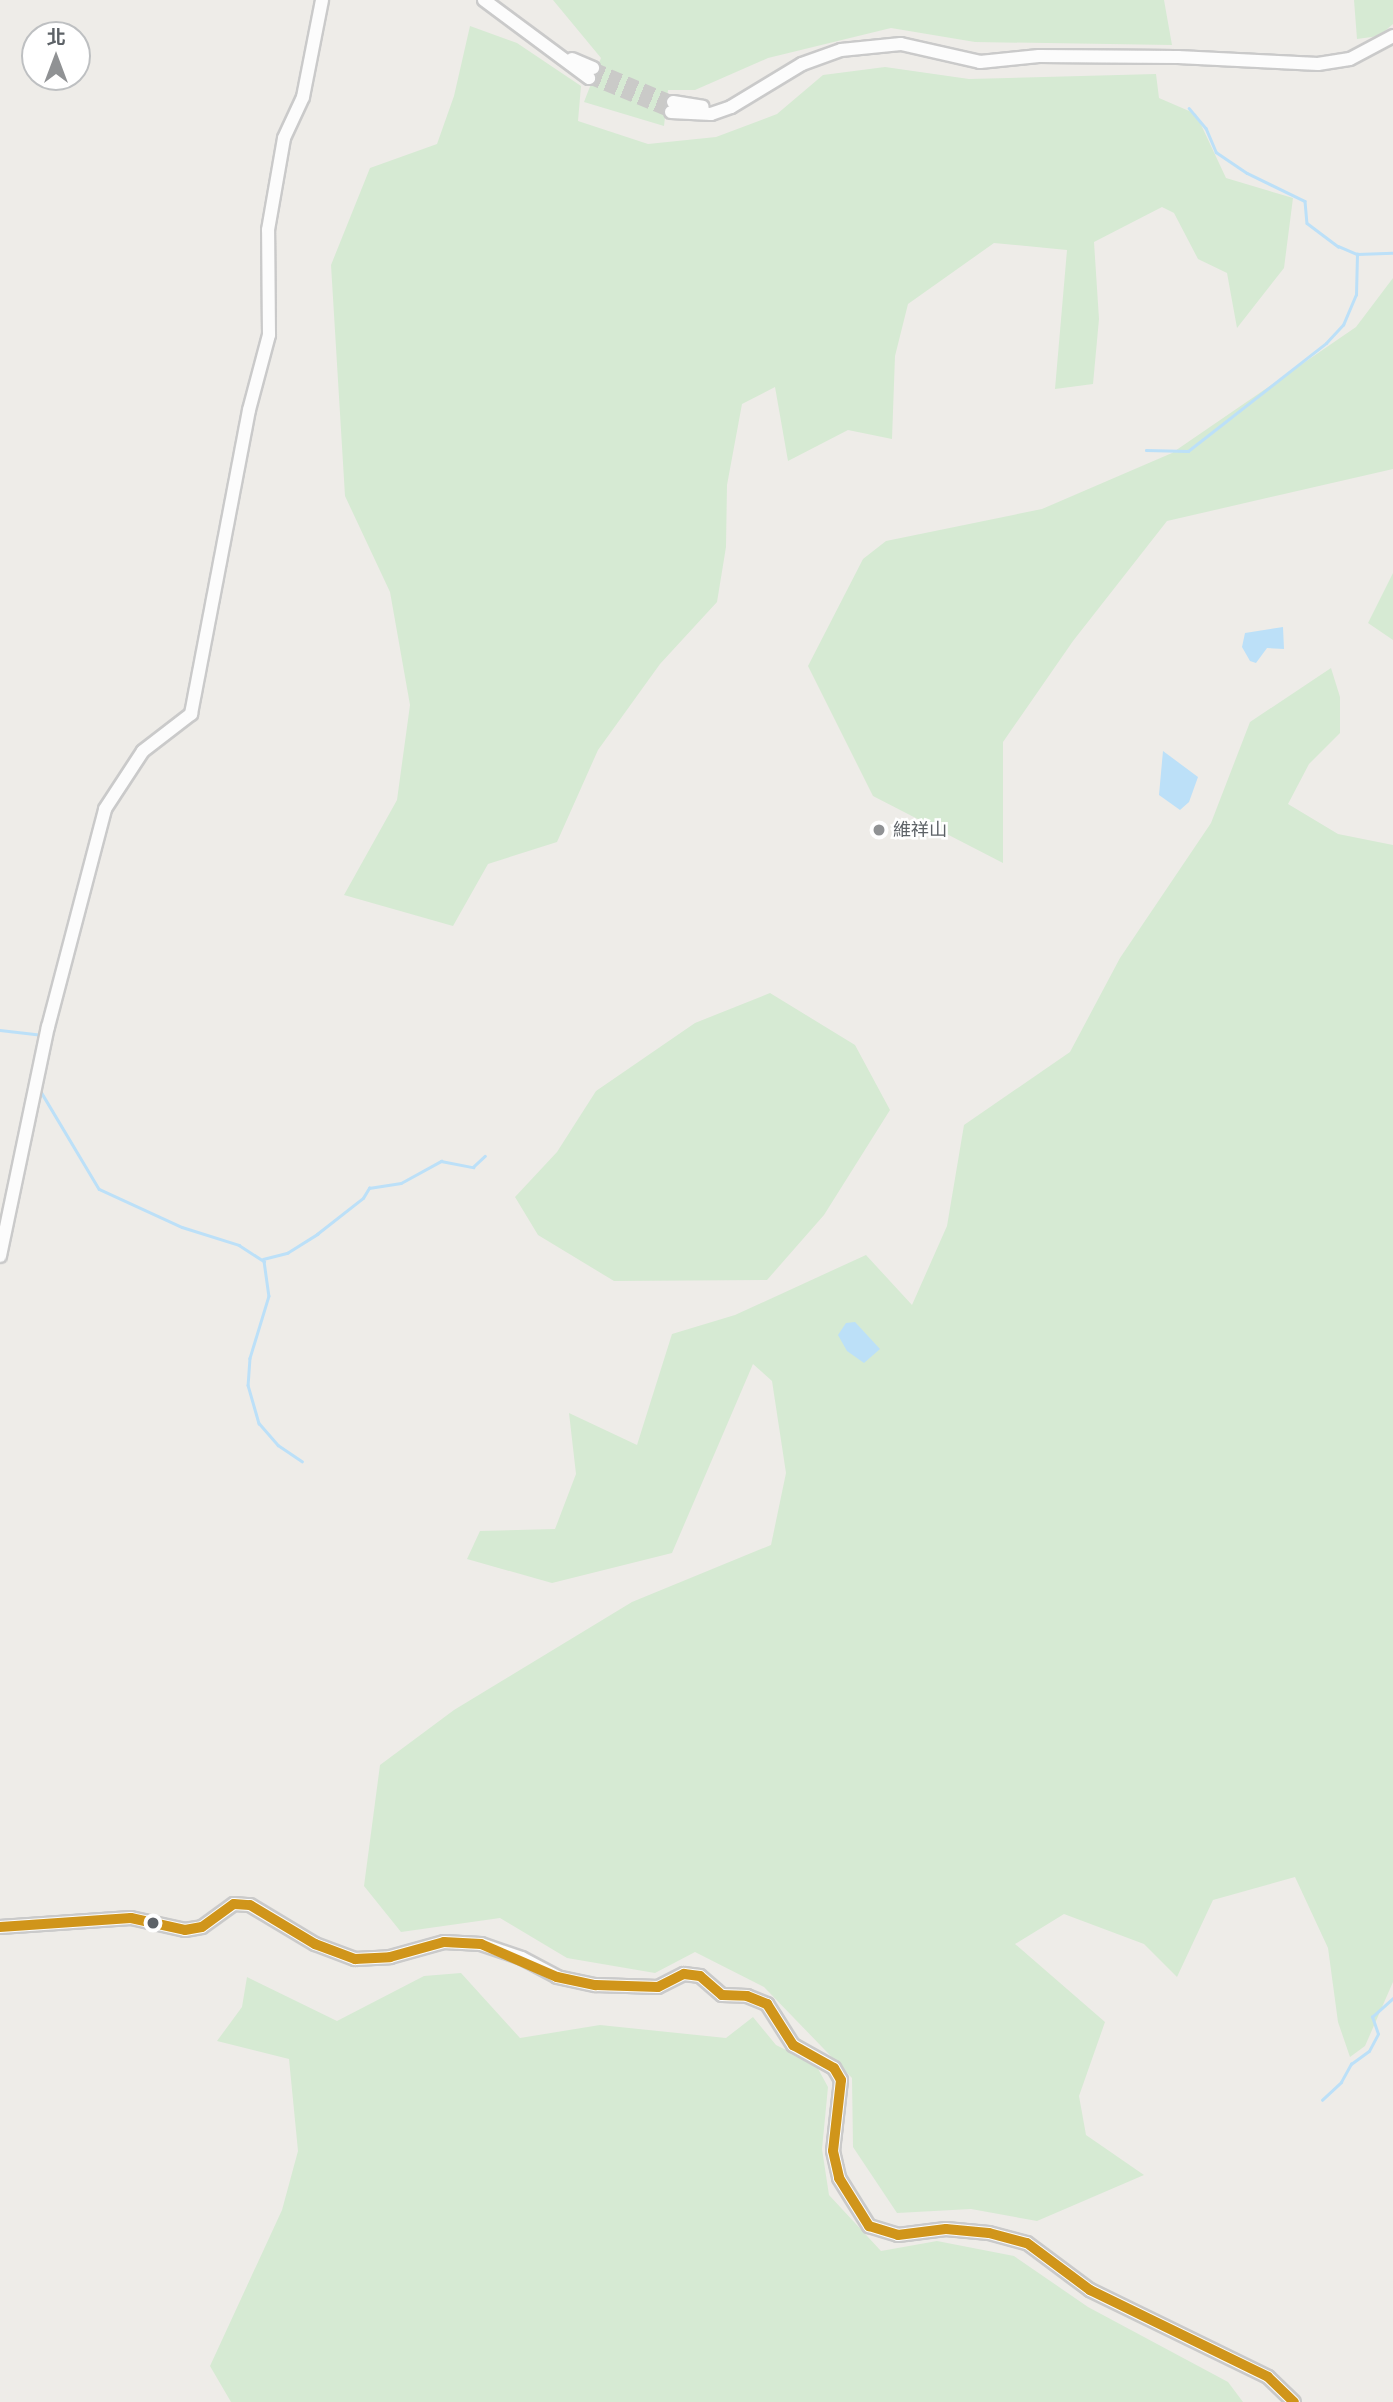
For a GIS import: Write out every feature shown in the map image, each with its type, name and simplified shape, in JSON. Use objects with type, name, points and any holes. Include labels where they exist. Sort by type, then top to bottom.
[{"type":"street","points":[[0,1256],[48,1027],[105,809],[143,751],[191,714],[249,410],[269,335],[268,230],[284,138],[303,97],[323,0]]},
{"type":"street","points":[[484,0],[550,48],[591,73]]},
{"type":"street","points":[[672,107],[731,107],[802,64],[841,50],[901,44],[980,62],[1040,56],[1178,57],[1318,64],[1349,59],[1393,36]]},
{"type":"street","points":[[0,1927],[131,1918],[185,1930],[202,1927],[234,1904],[250,1905],[314,1944],[355,1959],[390,1957],[444,1942],[481,1944],[522,1958],[557,1977],[596,1985],[658,1987],[684,1975],[700,1976],[722,1995],[747,1996],[767,2004],[793,2045],[834,2068],[841,2080],[833,2151],[839,2178],[869,2226],[898,2235],[946,2229],[989,2233],[1027,2243],[1090,2290],[1268,2377],[1294,2402]]},
{"type":"green space","points":[[553,0],[1164,0],[1172,45],[975,42],[891,28],[768,58],[695,90],[668,90],[664,126],[584,102],[601,58]]},
{"type":"green space","points":[[1354,0],[1393,0],[1393,24],[1379,36],[1357,39]]},
{"type":"green space","points":[[470,26],[517,43],[581,86],[578,121],[648,144],[716,137],[777,114],[823,75],[885,67],[969,79],[1156,74],[1159,98],[1196,114],[1226,178],[1293,198],[1284,268],[1237,328],[1227,273],[1198,259],[1174,213],[1162,207],[1094,242],[1099,319],[1093,384],[1055,389],[1067,250],[994,243],[908,304],[895,356],[892,439],[848,430],[788,461],[775,387],[742,404],[727,485],[726,547],[717,602],[660,664],[598,750],[557,842],[488,864],[453,926],[344,895],[397,800],[410,705],[390,592],[345,496],[331,265],[370,168],[437,144],[454,96]]},
{"type":"green space","points":[[1393,278],[1393,469],[1167,521],[1073,641],[1003,742],[1003,863],[873,796],[808,666],[863,559],[886,541],[1042,509],[1172,453],[1356,327]]},
{"type":"green space","points":[[1393,573],[1393,640],[1368,623]]},
{"type":"green space","points":[[1331,668],[1340,697],[1340,733],[1309,764],[1288,804],[1338,834],[1393,845],[1393,1982],[1365,2046],[1350,2057],[1338,2022],[1328,1948],[1295,1877],[1213,1900],[1177,1977],[1144,1944],[1064,1914],[1015,1944],[1105,2022],[1079,2096],[1086,2135],[1144,2175],[1037,2221],[971,2209],[897,2213],[853,2147],[852,2078],[764,1987],[695,1952],[655,1973],[567,1958],[500,1918],[401,1932],[364,1886],[380,1765],[454,1710],[632,1602],[771,1545],[786,1473],[772,1381],[753,1364],[672,1553],[552,1583],[467,1559],[480,1531],[555,1529],[576,1474],[569,1413],[637,1445],[672,1334],[735,1315],[866,1255],[912,1305],[947,1226],[964,1125],[1070,1052],[1120,958],[1211,823],[1250,722]]},
{"type":"green space","points":[[770,993],[855,1045],[890,1110],[824,1215],[767,1280],[614,1281],[538,1235],[515,1197],[557,1152],[596,1091],[695,1023]]},
{"type":"green space","points":[[461,1973],[520,2038],[600,2025],[726,2038],[753,2017],[776,2045],[816,2065],[828,2087],[822,2149],[829,2195],[881,2251],[937,2241],[1014,2256],[1088,2307],[1228,2382],[1243,2402],[231,2402],[210,2366],[282,2210],[298,2151],[289,2059],[217,2041],[242,2007],[247,1977],[337,2021],[424,1976]]},
{"type":"water","points":[[1283,627],[1284,649],[1267,648],[1256,663],[1250,661],[1242,647],[1245,633]]},
{"type":"water","points":[[1163,751],[1198,777],[1189,802],[1180,810],[1159,795]]},
{"type":"water","points":[[855,1322],[880,1349],[864,1363],[847,1351],[838,1335],[846,1323]]},
{"type":"waterway","points":[[1189,108],[1206,128],[1216,152],[1247,173],[1305,201],[1307,223],[1338,246],[1357,254],[1393,253]]},
{"type":"waterway","points":[[1146,450],[1188,451],[1326,343],[1343,325],[1356,295],[1357,254]]},
{"type":"waterway","points":[[0,1030],[43,1035]]},
{"type":"waterway","points":[[40,1090],[99,1189],[182,1227],[239,1245],[264,1261],[269,1296],[250,1358],[248,1385],[259,1423],[278,1445],[302,1461]]},
{"type":"waterway","points":[[263,1259],[287,1253],[317,1234],[363,1198],[369,1188],[401,1183],[441,1161],[473,1167],[485,1156]]},
{"type":"waterway","points":[[1322,2100],[1341,2082],[1351,2064],[1369,2051],[1378,2034],[1372,2017],[1393,1998]]},
{"type":"tunnel","points":[[593,68],[673,102]]},
{"type":"tunnel","points":[[589,78],[671,112]]},
{"type":"transit line","points":[[0,1927],[131,1918],[185,1930],[202,1927],[234,1904],[250,1905],[315,1944],[355,1959],[390,1957],[444,1942],[481,1944],[557,1977],[596,1985],[658,1987],[684,1974],[700,1976],[722,1995],[747,1996],[767,2004],[793,2045],[834,2068],[841,2080],[833,2151],[839,2178],[869,2226],[898,2235],[946,2229],[989,2233],[1027,2243],[1090,2290],[1268,2377],[1294,2402]]},
{"type":"place","name":"維祥山","points":[[879,830]]}]
